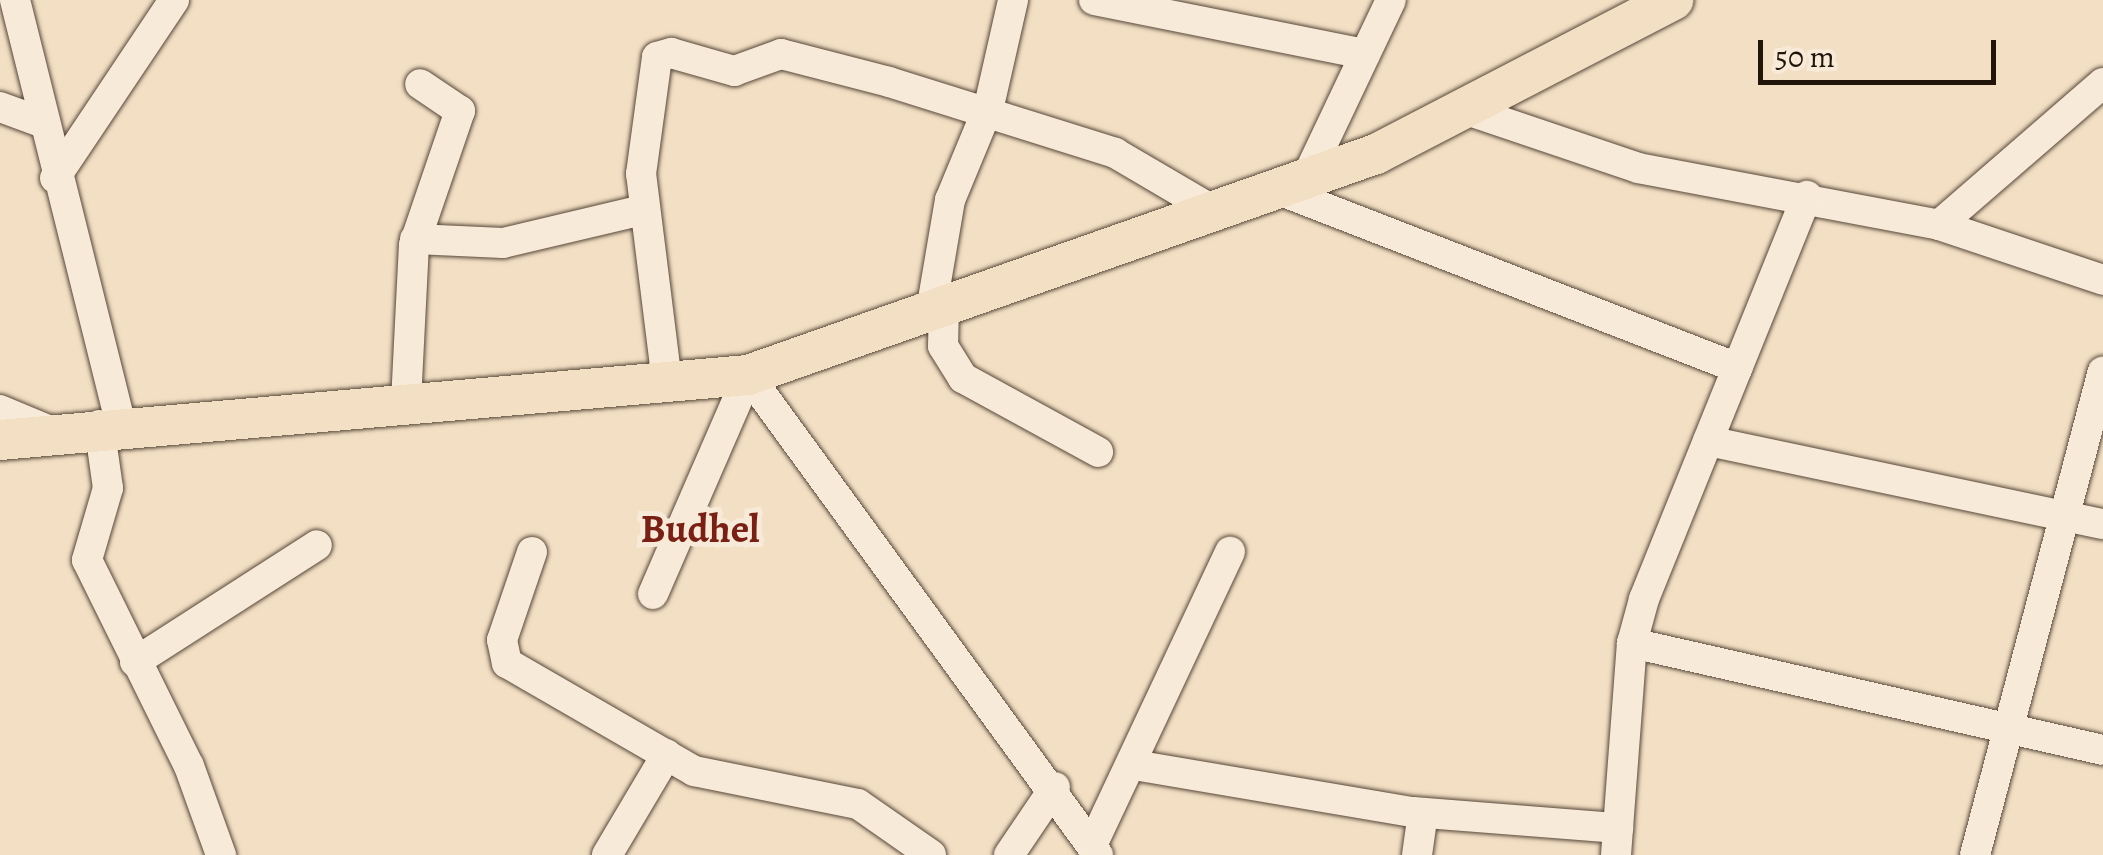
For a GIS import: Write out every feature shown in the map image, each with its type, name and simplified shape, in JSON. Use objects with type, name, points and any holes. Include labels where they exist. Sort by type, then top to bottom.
[{"type":"main road","points":[[0,440],[48,430],[748,375],[1291,184],[1464,108],[1674,0]]},
{"type":"street","points":[[15,0],[110,425],[108,488],[87,560],[189,766],[221,855]]},
{"type":"street","points":[[56,178],[174,0]]},
{"type":"street","points":[[1013,0],[985,116],[956,178],[938,308],[943,346],[963,378],[1098,452]]},
{"type":"street","points":[[1094,0],[1366,54]]},
{"type":"street","points":[[1391,0],[1366,54],[1291,184],[1738,368]]},
{"type":"street","points":[[668,382],[643,210],[657,57],[744,71],[781,54],[1114,153],[1214,211]]},
{"type":"street","points":[[406,402],[415,240],[460,111],[420,84]]},
{"type":"street","points":[[1940,225],[2103,84]]},
{"type":"street","points":[[0,107],[41,122]]},
{"type":"street","points":[[1464,108],[1638,168],[1807,196],[1940,225],[2103,280]]},
{"type":"street","points":[[1134,765],[1617,842],[1632,643],[1807,196]]},
{"type":"street","points":[[415,240],[503,243],[643,210]]},
{"type":"street","points":[[1975,855],[2003,727],[2103,372]]},
{"type":"street","points":[[653,594],[748,375],[1055,788],[1095,849]]},
{"type":"street","points":[[0,410],[48,430]]},
{"type":"street","points":[[1708,442],[2103,524]]},
{"type":"street","points":[[135,662],[317,545]]},
{"type":"street","points":[[532,552],[502,640],[507,663],[709,777],[800,788],[858,804],[931,855]]},
{"type":"street","points":[[1095,849],[1230,552]]},
{"type":"street","points":[[1632,643],[2103,750]]},
{"type":"street","points":[[608,855],[667,754]]},
{"type":"street","points":[[1009,855],[1055,788]]},
{"type":"street","points":[[1417,855],[1423,812]]},
{"type":"district","name":"Budhel","points":[[700,529]]}]
